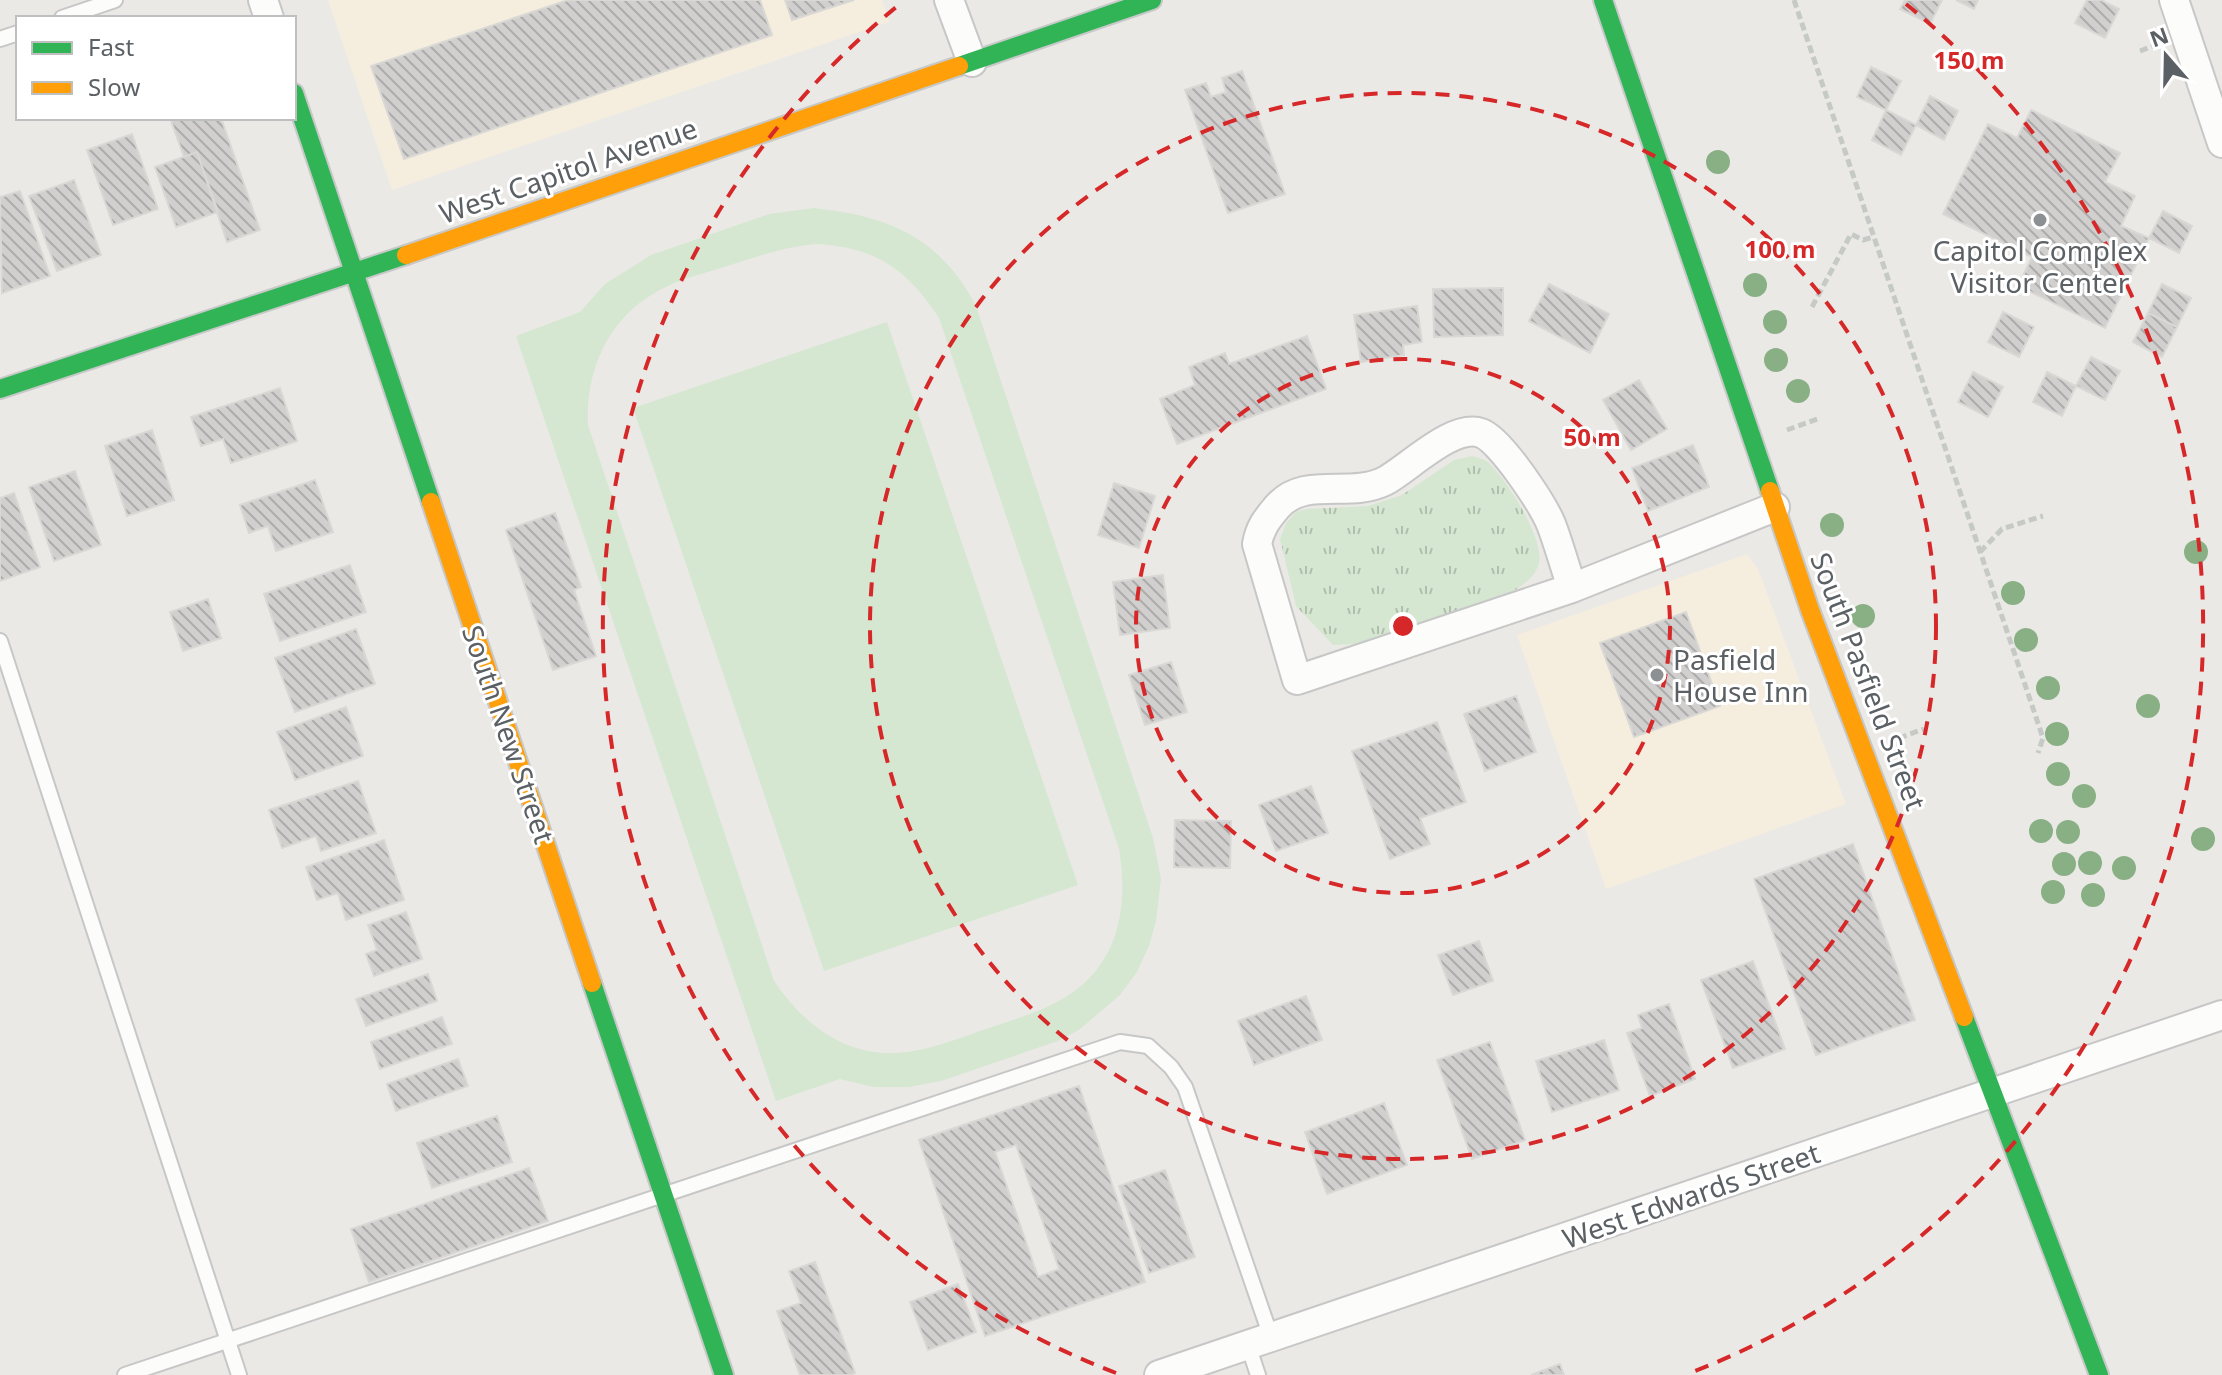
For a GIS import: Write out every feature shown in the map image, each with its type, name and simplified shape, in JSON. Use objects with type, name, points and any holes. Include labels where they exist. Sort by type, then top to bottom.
[{"type":"street","points":[[949,0],[972,62]]},
{"type":"street","name":"West Capitol Avenue","points":[[0,389],[354,272],[1152,0]]},
{"type":"street","name":"South Pasfield Street","points":[[1603,0],[1810,610],[2099,1375]]},
{"type":"street","points":[[2174,0],[2222,143]]},
{"type":"street","name":"South New Street","points":[[296,99],[724,1375]]},
{"type":"street","points":[[1572,588],[1550,522],[1520,473],[1481,433],[1464,433],[1447,439],[1383,482],[1346,490],[1304,489],[1284,498],[1261,526],[1257,544],[1297,680],[1572,588],[1775,507]]},
{"type":"street","name":"West Edwards Street","points":[[1159,1375],[2222,1015]]},
{"type":"lane","points":[[68,16],[115,0]]},
{"type":"lane","points":[[0,641],[239,1375]]},
{"type":"lane","points":[[125,1375],[1120,1042],[1148,1046],[1171,1067],[1185,1087],[1259,1341],[1258,1375]]},
{"type":"path","points":[[1794,0],[2043,738],[2038,753]]},
{"type":"path","points":[[2140,51],[2164,43]]},
{"type":"path","points":[[1812,307],[1851,234],[1863,240],[1874,237]]},
{"type":"path","points":[[1778,433],[1820,418]]},
{"type":"path","points":[[1980,552],[2002,529],[2043,516]]},
{"type":"path","points":[[1890,741],[1924,729]]},
{"type":"shaded area","points":[[328,0],[882,0],[889,22],[392,190]]},
{"type":"shaded area","points":[[1747,554],[1758,569],[1846,804],[1606,889],[1517,635]]},
{"type":"green space","points":[[814,208],[889,224],[929,247],[962,282],[976,306],[1153,838],[1161,879],[1156,921],[1137,972],[1120,995],[1079,1030],[1058,1041],[941,1081],[909,1087],[873,1087],[840,1079],[776,1101],[516,336],[580,312],[605,284],[651,255],[769,214]],"holes":[[[816,244],[856,250],[888,264],[915,286],[939,318],[1119,849],[1122,872],[1120,916],[1115,936],[1106,956],[1078,989],[1049,1006],[1015,1019],[932,1047],[891,1053],[870,1051],[833,1038],[801,1013],[774,981],[588,425],[588,403],[597,362],[617,325],[648,297],[682,280],[770,253]]]},
{"type":"green space","points":[[887,322],[1078,885],[824,971],[633,408]]},
{"type":"green space","points":[[1472,456],[1489,463],[1524,512],[1537,542],[1539,556],[1534,574],[1512,592],[1355,644],[1333,645],[1296,606],[1280,539],[1286,523],[1296,512],[1307,509],[1368,506],[1402,495],[1454,460]]},
{"type":"building","points":[[568,0],[760,0],[772,35],[404,159],[371,66]]},
{"type":"building","points":[[785,0],[854,0],[792,20]]},
{"type":"building","points":[[1905,0],[1942,0],[1930,24],[1900,9]]},
{"type":"building","points":[[1956,0],[1978,0],[1974,9]]},
{"type":"building","points":[[2087,0],[2101,0],[2119,9],[2105,38],[2075,23]]},
{"type":"building","points":[[1871,67],[1901,81],[1886,110],[1857,97]]},
{"type":"building","points":[[1242,71],[1285,194],[1228,213],[1185,90],[1206,83],[1211,97],[1226,92],[1222,78]]},
{"type":"building","points":[[1930,96],[1958,111],[1944,140],[1916,125]]},
{"type":"building","points":[[1886,110],[1916,125],[1901,155],[1872,140]]},
{"type":"building","name":"Capitol Complex Visitor Center","points":[[2031,110],[2120,153],[2105,182],[2135,196],[2121,226],[2149,238],[2105,328],[2018,286],[2032,257],[1943,214],[1988,124],[2017,138]]},
{"type":"building","points":[[171,120],[222,120],[260,230],[227,242],[197,152],[184,157]]},
{"type":"building","points":[[132,134],[158,209],[113,225],[87,150]]},
{"type":"building","points":[[197,152],[218,212],[176,227],[155,167]]},
{"type":"building","points":[[74,180],[101,255],[57,271],[29,196]]},
{"type":"building","points":[[20,191],[50,276],[2,293],[0,197]]},
{"type":"building","points":[[2163,211],[2192,226],[2179,253],[2149,238]]},
{"type":"building","points":[[1549,284],[1609,314],[1590,353],[1529,321]]},
{"type":"building","points":[[2162,284],[2191,298],[2177,327],[2148,313]]},
{"type":"building","points":[[1503,288],[1503,335],[1434,337],[1433,289]]},
{"type":"building","points":[[1417,306],[1422,342],[1403,345],[1404,355],[1361,362],[1354,315]]},
{"type":"building","points":[[2003,312],[2034,327],[2019,357],[1988,342]]},
{"type":"building","points":[[2148,313],[2177,327],[2162,357],[2133,342]]},
{"type":"building","points":[[1307,336],[1326,389],[1177,444],[1160,399],[1195,385],[1189,367],[1225,353],[1229,364]]},
{"type":"building","points":[[2091,357],[2120,371],[2105,400],[2076,386]]},
{"type":"building","points":[[1973,372],[2003,387],[1988,417],[1958,402]]},
{"type":"building","points":[[2047,372],[2076,386],[2062,416],[2033,402]]},
{"type":"building","points":[[1639,380],[1667,429],[1631,450],[1603,400]]},
{"type":"building","points":[[280,388],[297,441],[231,463],[223,439],[201,446],[191,417]]},
{"type":"building","points":[[152,430],[174,500],[127,516],[105,446]]},
{"type":"building","points":[[1693,445],[1709,487],[1648,511],[1632,468]]},
{"type":"building","points":[[75,471],[101,545],[54,561],[29,487]]},
{"type":"building","points":[[315,480],[333,532],[276,551],[268,526],[249,533],[240,505]]},
{"type":"building","points":[[1114,483],[1155,496],[1139,548],[1098,535]]},
{"type":"building","points":[[14,493],[40,567],[0,581],[0,498]]},
{"type":"building","points":[[555,513],[581,587],[574,590],[596,656],[553,670],[506,530]]},
{"type":"building","points":[[350,565],[366,612],[280,641],[264,594]]},
{"type":"building","points":[[1163,575],[1170,628],[1120,635],[1113,582]]},
{"type":"building","points":[[208,599],[221,638],[183,651],[170,612]]},
{"type":"building","points":[[1686,612],[1720,706],[1634,737],[1600,643]]},
{"type":"building","points":[[356,629],[375,684],[295,712],[275,658]]},
{"type":"building","points":[[1171,662],[1187,712],[1145,725],[1129,675]]},
{"type":"building","points":[[1516,696],[1536,752],[1485,771],[1464,714]]},
{"type":"building","points":[[346,707],[363,756],[295,780],[277,732]]},
{"type":"building","points":[[1437,722],[1466,802],[1420,818],[1430,844],[1390,859],[1352,751]]},
{"type":"building","points":[[358,781],[376,833],[321,851],[316,836],[282,848],[269,810]]},
{"type":"building","points":[[1311,786],[1328,833],[1276,851],[1259,805]]},
{"type":"building","points":[[1175,820],[1231,821],[1230,868],[1174,867]]},
{"type":"building","points":[[384,840],[404,900],[346,920],[338,893],[317,900],[306,867]]},
{"type":"building","points":[[1853,844],[1915,1020],[1816,1055],[1754,879]]},
{"type":"building","points":[[406,912],[422,959],[374,976],[366,954],[377,950],[368,925]]},
{"type":"building","points":[[1479,941],[1493,981],[1453,995],[1438,955]]},
{"type":"building","points":[[1753,961],[1785,1049],[1733,1068],[1701,980]]},
{"type":"building","points":[[428,974],[437,1001],[366,1026],[356,999]]},
{"type":"building","points":[[1306,996],[1322,1040],[1254,1065],[1238,1021]]},
{"type":"building","points":[[1669,1004],[1695,1079],[1650,1096],[1627,1033],[1642,1028],[1638,1015]]},
{"type":"building","points":[[442,1017],[452,1044],[380,1069],[371,1042]]},
{"type":"building","points":[[1604,1040],[1619,1090],[1552,1112],[1536,1061]]},
{"type":"building","points":[[1490,1042],[1525,1140],[1472,1159],[1437,1060]]},
{"type":"building","points":[[458,1059],[468,1086],[396,1111],[387,1084]]},
{"type":"building","points":[[1079,1086],[1145,1282],[985,1336],[919,1140]],"holes":[[[1016,1145],[1059,1269],[1038,1277],[995,1152]]]},
{"type":"building","points":[[1384,1103],[1407,1165],[1327,1194],[1305,1132]]},
{"type":"building","points":[[497,1116],[512,1162],[432,1188],[417,1143]]},
{"type":"building","points":[[529,1168],[548,1221],[369,1282],[351,1229]]},
{"type":"building","points":[[1165,1170],[1195,1257],[1149,1273],[1119,1186]]},
{"type":"building","points":[[815,1262],[855,1373],[851,1375],[800,1375],[777,1311],[801,1303],[789,1271]]},
{"type":"building","points":[[958,1284],[976,1332],[928,1350],[910,1302]]},
{"type":"building","points":[[1560,1364],[1564,1375],[1531,1375]]},
{"type":"traffic: fast","points":[[959,66],[1152,0]]},
{"type":"traffic: fast","points":[[1603,0],[1770,491]]},
{"type":"traffic: fast","points":[[296,99],[431,502]]},
{"type":"traffic: fast","points":[[0,389],[406,255]]},
{"type":"traffic: fast","points":[[592,983],[724,1375]]},
{"type":"traffic: fast","points":[[1964,1017],[2099,1375]]},
{"type":"traffic: slow","points":[[406,255],[959,66]]},
{"type":"traffic: slow","points":[[1770,491],[1810,610],[1964,1017]]},
{"type":"traffic: slow","points":[[431,502],[592,983]]},
{"type":"place","name":"Capitol Complex Visitor Center","points":[[2040,220]]},
{"type":"place","name":"Pasfield House Inn","points":[[1657,675]]}]
